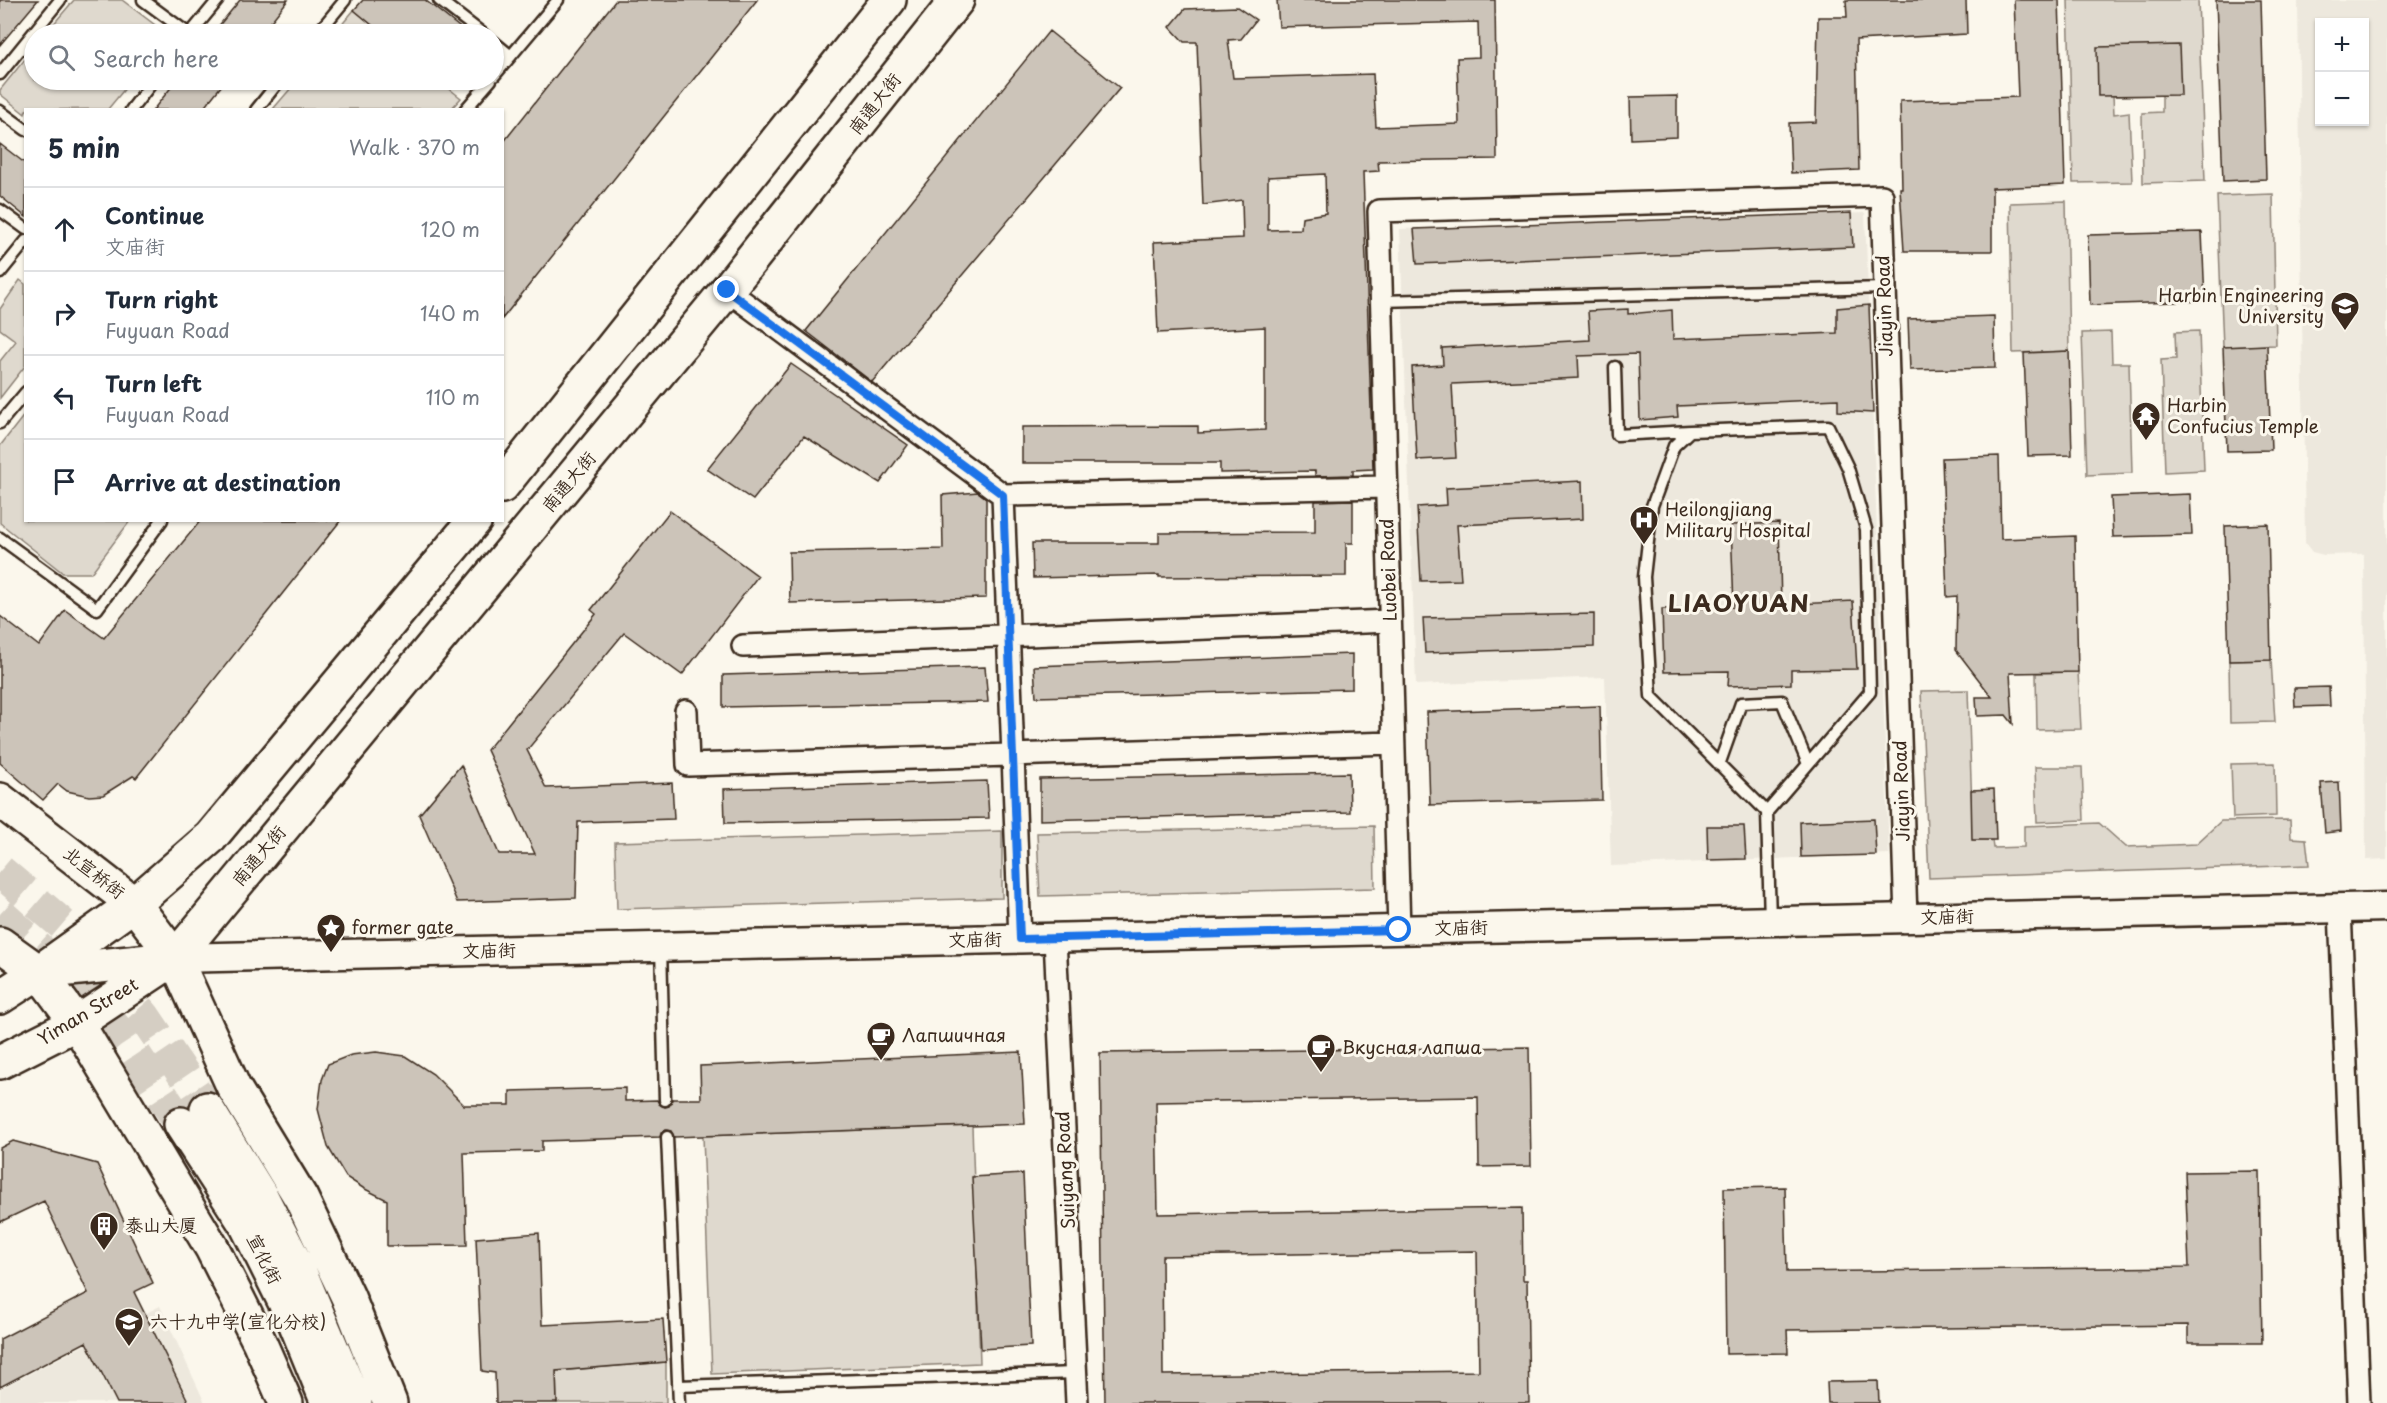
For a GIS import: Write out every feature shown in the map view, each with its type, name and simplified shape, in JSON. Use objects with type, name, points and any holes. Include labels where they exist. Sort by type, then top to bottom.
[{"type":"main road","points":[[504,483],[889,0]]},
{"type":"main road","name":"南通大街","points":[[175,958],[727,290],[957,0]]},
{"type":"main road","points":[[0,998],[134,904],[211,837],[473,522]]},
{"type":"main road","name":"北宣桥街","points":[[0,800],[134,904],[175,958],[234,1088],[301,1197],[348,1297],[390,1403]]},
{"type":"main road","name":"文庙街","points":[[175,958],[2387,907]]},
{"type":"main road","points":[[0,944],[39,972],[77,1023],[212,1248],[259,1341],[286,1403]]},
{"type":"main road","points":[[39,972],[175,958]]},
{"type":"main road","name":"Yiman Street","points":[[0,1062],[77,1023],[175,958]]},
{"type":"main road","name":"宣化街","points":[[328,1403],[295,1322],[194,1117],[262,1198],[298,1268],[355,1403]]},
{"type":"street","name":"Jiayin Road","points":[[1379,211],[1882,196],[1906,918]]},
{"type":"street","name":"Luobei Road","points":[[1379,211],[1399,930]]},
{"type":"street","points":[[727,290],[1003,495],[1387,487]]},
{"type":"street","points":[[1003,495],[1020,939]]},
{"type":"street","points":[[743,645],[1390,621]]},
{"type":"street","points":[[687,711],[688,765],[1394,743]]},
{"type":"street","points":[[2340,908],[2359,1403]]},
{"type":"street","name":"Suiyang Road","points":[[1055,938],[1077,1403]]},
{"type":"lane","points":[[41,24],[60,0]]},
{"type":"lane","points":[[143,0],[176,24]]},
{"type":"lane","points":[[198,24],[218,0]]},
{"type":"lane","points":[[325,24],[345,0]]},
{"type":"lane","points":[[439,0],[470,24]]},
{"type":"lane","points":[[504,64],[558,0]]},
{"type":"lane","points":[[0,74],[24,44]]},
{"type":"lane","points":[[504,50],[511,56]]},
{"type":"lane","points":[[132,108],[146,90]]},
{"type":"lane","points":[[258,108],[272,90]]},
{"type":"lane","points":[[467,108],[482,90]]},
{"type":"lane","points":[[0,111],[24,129]]},
{"type":"lane","points":[[0,210],[24,228]]},
{"type":"lane","points":[[0,273],[24,243]]},
{"type":"lane","points":[[1381,301],[1885,288]]},
{"type":"lane","points":[[1615,366],[1617,435],[1828,426],[1848,468],[1866,529],[1870,692],[1767,812],[1770,921]]},
{"type":"lane","points":[[0,423],[24,394]]},
{"type":"lane","points":[[1690,431],[1674,447],[1652,506],[1644,577],[1651,696],[1767,812]]},
{"type":"lane","points":[[0,538],[97,609],[161,522]]},
{"type":"lane","points":[[1719,765],[1741,703],[1782,701],[1808,764]]},
{"type":"lane","points":[[661,947],[665,1100]]},
{"type":"lane","points":[[667,1137],[679,1403]]},
{"type":"lane","points":[[678,1386],[1076,1373]]},
{"type":"shaded area","points":[[74,0],[122,0],[154,24],[54,24]]},
{"type":"shaded area","points":[[2068,0],[2198,0],[2205,181],[2143,183],[2142,113],[2162,112],[2162,95],[2113,96],[2114,114],[2129,112],[2132,182],[2073,183]]},
{"type":"shaded area","name":"Harbin Engineering University","points":[[2298,0],[2387,0],[2387,859],[2366,860],[2364,554],[2324,555],[2312,552],[2305,543]]},
{"type":"shaded area","points":[[354,10],[371,24],[342,24]]},
{"type":"shaded area","points":[[24,60],[24,90],[124,90],[109,108],[24,108],[24,113],[0,94],[0,90]]},
{"type":"shaded area","points":[[289,90],[451,90],[461,98],[452,108],[274,108]]},
{"type":"shaded area","points":[[2273,194],[2276,345],[2223,347],[2217,196]]},
{"type":"shaded area","points":[[2066,201],[2069,351],[2013,353],[2010,203]]},
{"type":"shaded area","name":"Heilongjiang Military Hospital","points":[[1865,213],[1889,854],[1611,866],[1605,677],[1416,685],[1400,229]]},
{"type":"shaded area","points":[[20,280],[24,283],[24,367],[0,398],[0,361],[16,341],[0,329],[0,309]]},
{"type":"shaded area","points":[[2199,331],[2204,470],[2165,472],[2161,360],[2176,359],[2175,332]]},
{"type":"shaded area","points":[[2111,332],[2112,363],[2129,363],[2132,473],[2087,475],[2082,333]]},
{"type":"shaded area","points":[[24,415],[24,522],[129,522],[91,573],[63,573],[0,523],[0,446]]},
{"type":"shaded area","points":[[2271,660],[2275,722],[2230,723],[2229,661]]},
{"type":"shaded area","points":[[2078,672],[2081,729],[2037,730],[2036,673]]},
{"type":"shaded area","points":[[1968,690],[1973,840],[1992,840],[1993,848],[2024,847],[2024,826],[2099,823],[2126,847],[2196,844],[2221,821],[2290,820],[2291,838],[2306,839],[2309,865],[1929,878],[1921,691]]},
{"type":"shaded area","points":[[2275,763],[2276,816],[2233,818],[2231,764]]},
{"type":"shaded area","points":[[2035,767],[2082,767],[2084,820],[2037,822]]},
{"type":"shaded area","points":[[1374,826],[1375,888],[1040,896],[1037,833]]},
{"type":"shaded area","points":[[1002,831],[1002,898],[617,909],[615,842]]},
{"type":"shaded area","points":[[972,1126],[980,1363],[712,1374],[703,1136]]},
{"type":"shaded area","name":"六十九中学(宣化分校)","points":[[160,1306],[205,1403],[0,1403],[0,1389]]},
{"type":"shaded area","points":[[666,1362],[666,1403],[557,1403],[556,1371]]},
{"type":"building","points":[[0,0],[38,0],[0,45]]},
{"type":"building","points":[[240,0],[288,0],[269,24],[220,24]]},
{"type":"building","points":[[363,0],[425,0],[455,24],[371,24],[354,10]]},
{"type":"building","points":[[616,0],[757,0],[504,316],[504,141]]},
{"type":"building","points":[[1277,0],[1495,0],[1497,159],[1378,161],[1379,171],[1363,172],[1373,469],[1353,470],[1353,475],[1315,476],[1315,471],[1220,473],[1220,463],[1022,463],[1022,427],[1198,426],[1198,433],[1265,430],[1265,327],[1158,333],[1154,242],[1243,238],[1242,200],[1203,205],[1197,42],[1184,42],[1170,27],[1185,9],[1237,7],[1256,20],[1241,39],[1228,40],[1233,78],[1373,74],[1376,127],[1459,124],[1457,58],[1479,57],[1478,22],[1279,27]],"holes":[[[1325,174],[1326,213],[1302,217],[1301,229],[1268,230],[1268,177]]]},
{"type":"building","points":[[1846,0],[1966,0],[1967,34],[1856,40],[1859,170],[1791,173],[1789,123],[1816,122],[1818,17],[1847,17]]},
{"type":"building","points":[[2014,0],[2059,0],[2065,185],[1992,188],[1992,251],[1904,251],[1900,188],[1902,188],[1900,101],[2018,97]]},
{"type":"building","points":[[2216,0],[2261,0],[2266,179],[2223,181]]},
{"type":"building","points":[[1049,31],[1120,88],[872,382],[806,331]]},
{"type":"building","points":[[2179,45],[2181,95],[2098,96],[2097,47]]},
{"type":"building","points":[[169,90],[218,90],[204,108],[155,108]]},
{"type":"building","points":[[1677,96],[1677,137],[1631,139],[1630,97]]},
{"type":"building","points":[[0,144],[24,162],[24,215],[0,196]]},
{"type":"building","points":[[1851,213],[1853,247],[1417,264],[1414,229]]},
{"type":"building","points":[[2202,232],[2205,301],[2090,305],[2088,235]]},
{"type":"building","points":[[1869,305],[1873,413],[1838,411],[1838,399],[1677,406],[1678,417],[1640,420],[1638,354],[1578,356],[1579,378],[1452,384],[1456,458],[1417,460],[1412,367],[1443,365],[1442,348],[1590,340],[1588,311],[1628,309],[1628,314],[1672,310],[1673,339],[1837,333],[1837,308]]},
{"type":"building","points":[[1994,316],[1995,368],[1910,370],[1908,319]]},
{"type":"building","points":[[2267,345],[2271,450],[2227,451],[2223,347]]},
{"type":"building","points":[[2069,351],[2072,455],[2028,456],[2024,353]]},
{"type":"building","points":[[791,364],[908,445],[880,483],[804,436],[753,500],[707,469]]},
{"type":"building","points":[[1999,456],[2001,539],[2075,536],[2078,672],[2010,673],[2013,724],[2006,715],[1977,716],[1976,697],[1992,697],[1956,650],[1957,596],[1947,597],[1942,458]]},
{"type":"building","points":[[1582,481],[1583,519],[1457,525],[1461,580],[1421,581],[1417,507],[1447,505],[1446,488]]},
{"type":"building","points":[[978,492],[986,498],[986,598],[790,603],[789,552],[943,549],[942,495]]},
{"type":"building","points":[[2190,494],[2192,535],[2113,537],[2111,497]]},
{"type":"building","points":[[1353,500],[1353,543],[1346,543],[1346,576],[1159,577],[1159,575],[1033,578],[1032,543],[1159,543],[1159,533],[1315,532],[1315,501]]},
{"type":"building","points":[[670,511],[758,576],[682,675],[624,633],[527,750],[546,788],[672,783],[674,819],[578,822],[576,898],[457,902],[419,815],[461,765],[499,854],[535,854],[487,750],[596,614],[591,610]]},
{"type":"building","points":[[199,522],[339,522],[136,778],[133,776],[103,795],[89,796],[67,791],[58,784],[43,800],[0,763],[0,616],[39,646],[65,610],[104,638]]},
{"type":"building","points":[[1779,523],[1781,605],[1853,601],[1857,669],[1791,670],[1791,684],[1728,686],[1729,671],[1664,672],[1662,609],[1734,607],[1731,525]]},
{"type":"building","points":[[2268,524],[2271,660],[2229,661],[2225,526]]},
{"type":"building","points":[[1594,614],[1594,647],[1425,653],[1423,618]]},
{"type":"building","points":[[1352,654],[1352,689],[1036,697],[1034,666]]},
{"type":"building","points":[[985,667],[988,702],[723,707],[723,675]]},
{"type":"building","points":[[2329,687],[2330,706],[2295,707],[2294,688]]},
{"type":"building","points":[[1600,706],[1602,800],[1430,805],[1427,712]]},
{"type":"building","points":[[1349,773],[1350,812],[1040,820],[1040,779]]},
{"type":"building","points":[[987,781],[989,818],[725,823],[724,789]]},
{"type":"building","points":[[2339,782],[2341,831],[2325,833],[2321,783]]},
{"type":"building","points":[[1994,789],[1996,840],[1972,840],[1971,790]]},
{"type":"building","points":[[1874,819],[1876,855],[1801,857],[1800,822]]},
{"type":"building","points":[[1707,826],[1744,826],[1746,859],[1708,860]]},
{"type":"building","points":[[1529,1047],[1531,1166],[1479,1167],[1478,1097],[1156,1102],[1158,1214],[1522,1208],[1523,1280],[1527,1280],[1529,1403],[1105,1403],[1100,1053]],"holes":[[[1477,1251],[1479,1371],[1163,1375],[1162,1256]]]},
{"type":"building","points":[[376,1052],[405,1056],[433,1074],[464,1105],[510,1105],[510,1091],[625,1088],[625,1101],[657,1100],[665,1107],[669,1106],[672,1099],[701,1099],[700,1066],[1021,1052],[1025,1124],[674,1137],[671,1131],[666,1130],[661,1133],[660,1137],[542,1141],[542,1151],[464,1153],[467,1245],[387,1246],[387,1200],[346,1177],[328,1147],[318,1109],[322,1080],[328,1064],[351,1055]]},
{"type":"building","points":[[13,1141],[97,1164],[153,1283],[134,1292],[189,1403],[117,1403],[86,1342],[0,1387],[0,1339],[88,1293],[44,1201],[0,1222],[0,1148]]},
{"type":"building","points":[[2259,1171],[2262,1343],[2188,1343],[2188,1325],[1787,1330],[1788,1353],[1726,1354],[1724,1188],[1785,1187],[1787,1272],[2189,1267],[2185,1172]]},
{"type":"building","points":[[1023,1174],[1031,1346],[981,1349],[972,1177]]},
{"type":"building","points":[[539,1233],[542,1325],[663,1319],[666,1362],[556,1371],[557,1403],[496,1403],[495,1373],[482,1371],[476,1238]]},
{"type":"building","points":[[1878,1381],[1879,1403],[1828,1403],[1827,1382]]},
{"type":"tunnel","points":[[0,871],[68,929],[144,1016],[207,1109]]},
{"type":"tunnel","points":[[0,914],[80,986],[126,1041],[181,1124]]},
{"type":"place","name":"Harbin Engineering University","points":[[2345,332]]},
{"type":"place","name":"Harbin Confucius Temple","points":[[2146,442]]},
{"type":"place","name":"Heilongjiang Military Hospital","points":[[1644,546]]},
{"type":"place","name":"former gate","points":[[331,954]]},
{"type":"place","name":"Лапшичная","points":[[881,1062]]},
{"type":"place","name":"Вкусная лапша","points":[[1321,1074]]},
{"type":"place","name":"泰山大厦","points":[[104,1252]]},
{"type":"place","name":"六十九中学(宣化分校)","points":[[129,1348]]},
{"type":"district","name":"LIAOYUAN","points":[[1739,604]]},
{"type":"route","points":[[727,290],[1003,495],[1020,939],[1399,930]]}]
